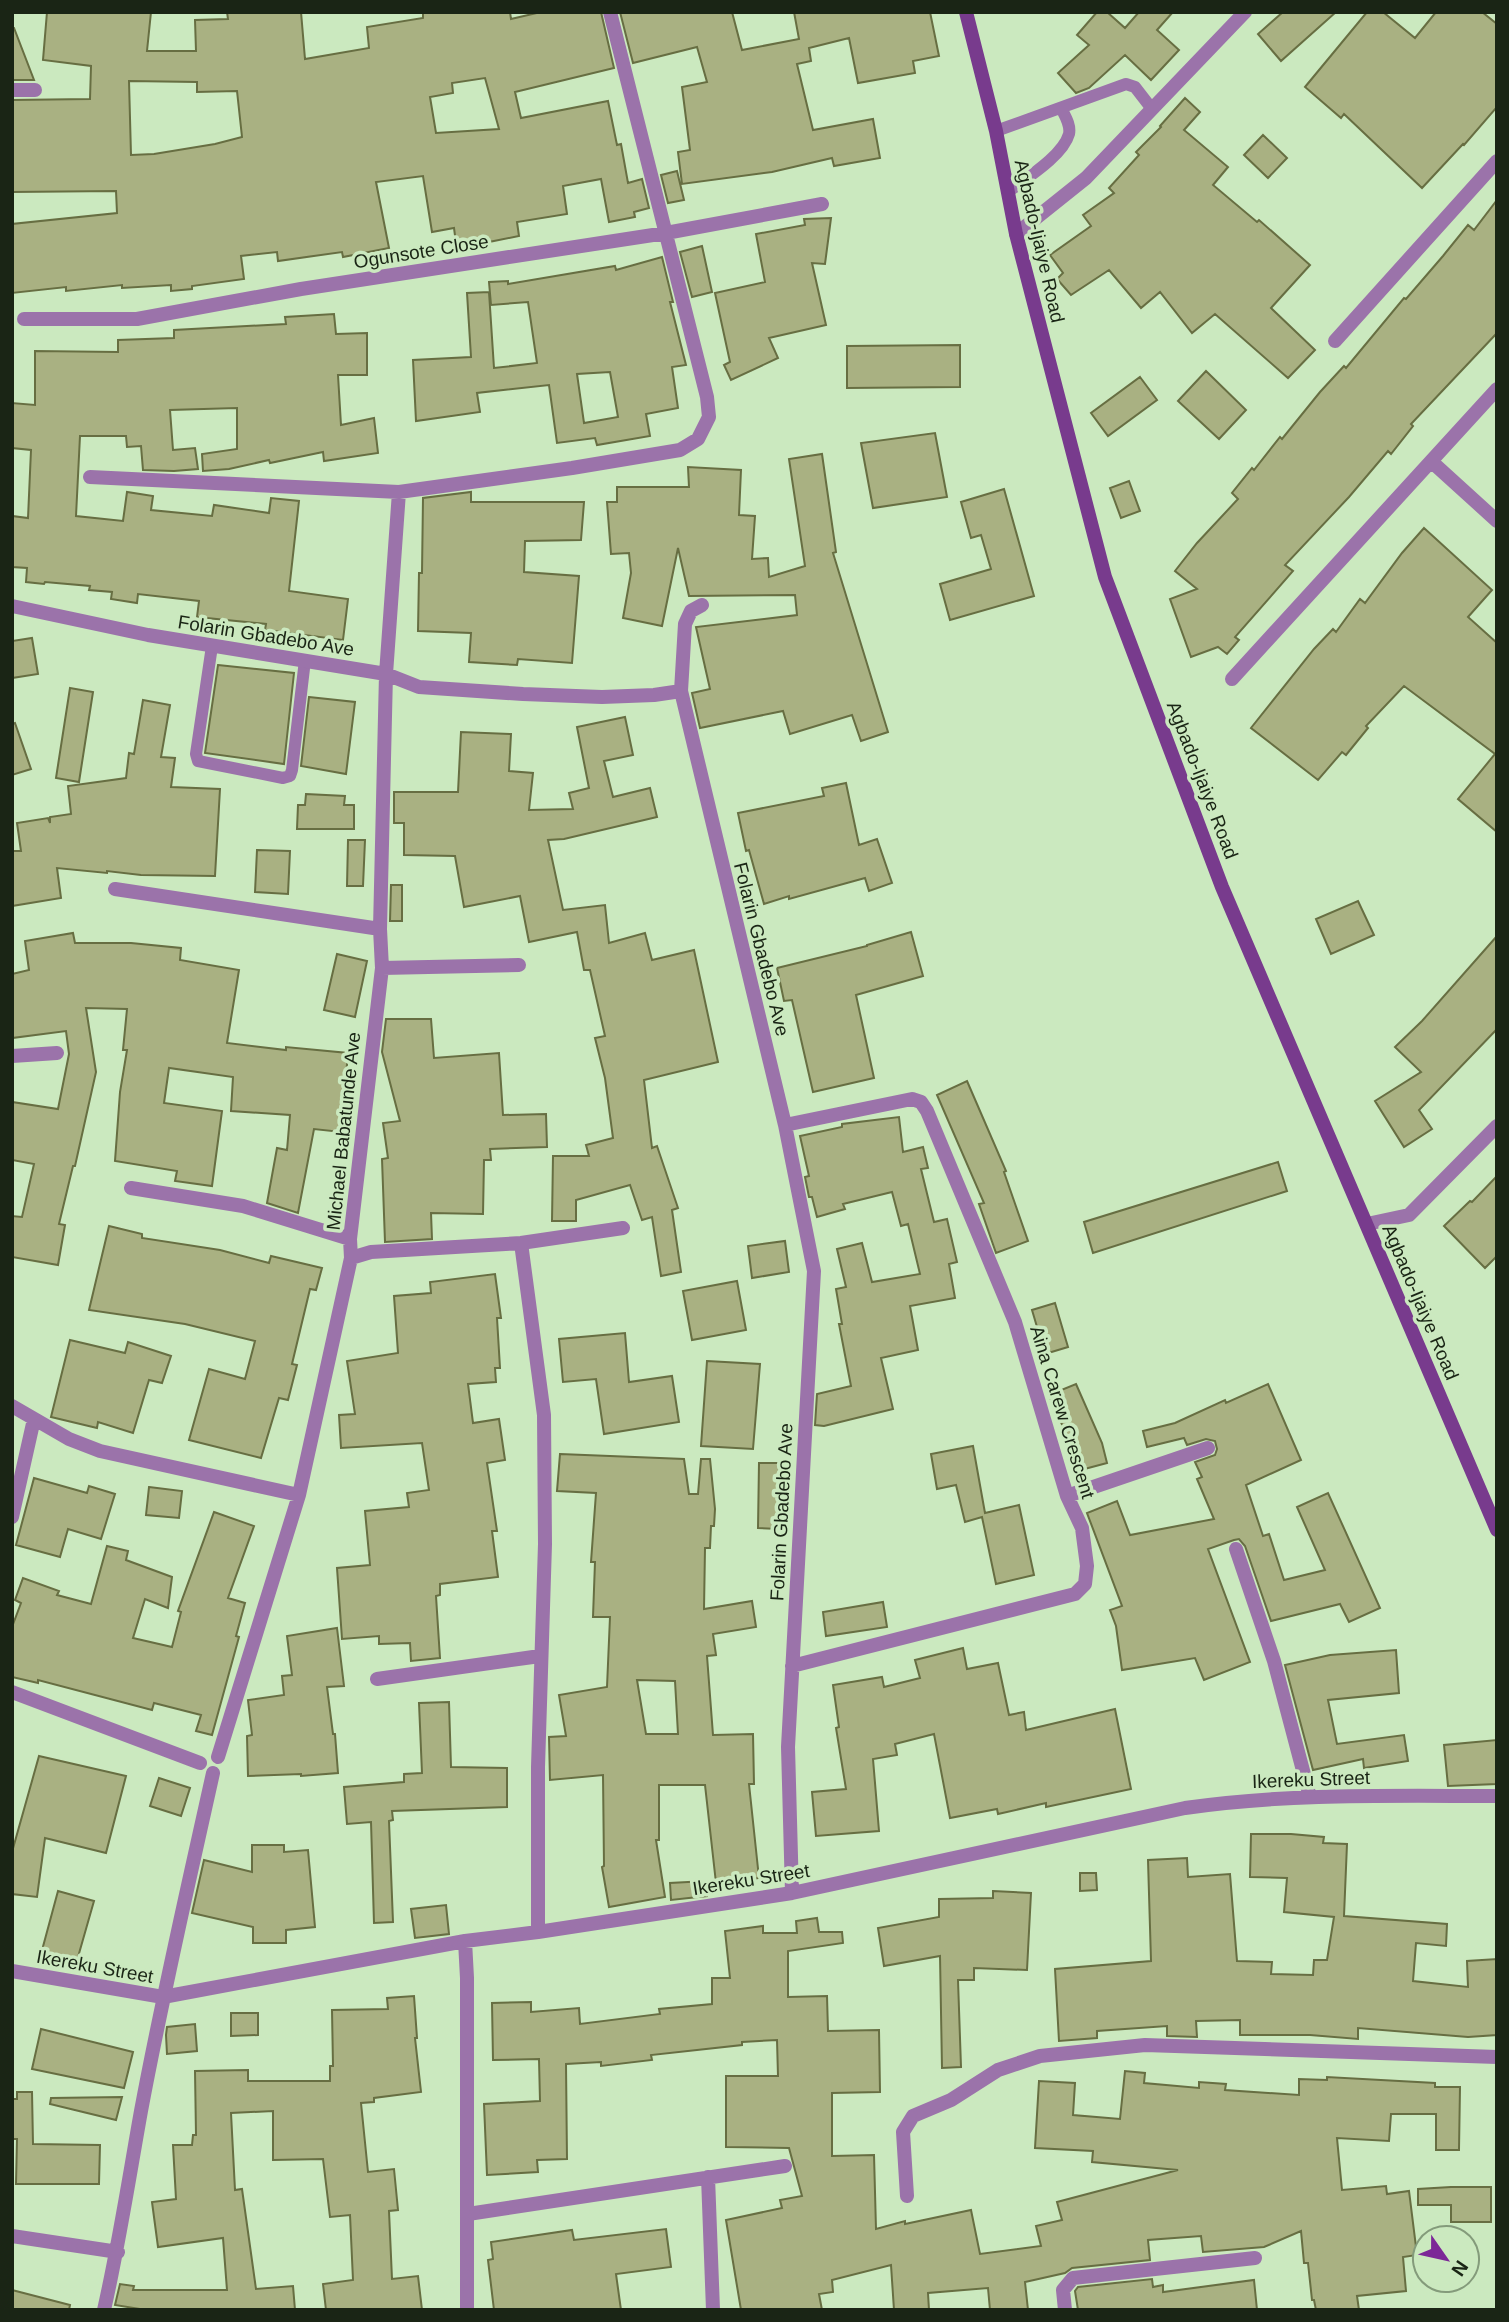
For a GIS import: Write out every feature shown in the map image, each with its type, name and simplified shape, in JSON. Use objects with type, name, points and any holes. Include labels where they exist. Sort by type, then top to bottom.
[{"type":"street","points":[[90,477],[400,492],[680,450],[698,439],[709,417],[707,397],[610,12]]},
{"type":"street","name":"Agbado-Ijaiye Road","points":[[966,12],[996,131],[1016,234],[1105,577],[1222,887],[1497,1530]]},
{"type":"street","points":[[1016,234],[1086,178],[1245,12]]},
{"type":"street","points":[[12,90],[35,90]]},
{"type":"street","points":[[1335,341],[1497,161]]},
{"type":"street","name":"Ogunsote Close","points":[[24,319],[137,318],[301,289],[666,233],[822,204]]},
{"type":"street","points":[[1232,679],[1497,389]]},
{"type":"street","points":[[1432,462],[1497,522]]},
{"type":"street","name":"Michael Babatunde Ave","points":[[218,1757],[299,1495],[351,1258],[364,1103],[382,968],[380,929],[386,674],[400,492]]},
{"type":"street","points":[[681,691],[685,624],[691,611],[702,605]]},
{"type":"street","name":"Folarin Gbadebo Ave","points":[[12,606],[148,635],[386,674],[419,687],[602,697],[681,691],[785,1125],[814,1271],[788,1746],[792,1893]]},
{"type":"street","points":[[115,889],[380,929]]},
{"type":"street","points":[[382,968],[519,965]]},
{"type":"street","points":[[12,1056],[57,1053]]},
{"type":"street","name":"Aina Carew Crescent","points":[[785,1125],[912,1099],[921,1102],[1015,1322],[1067,1496],[1082,1528],[1087,1566],[1085,1584],[1075,1594],[792,1666]]},
{"type":"street","points":[[1367,1224],[1409,1215],[1497,1126]]},
{"type":"street","points":[[131,1188],[243,1206],[351,1239]]},
{"type":"street","points":[[351,1258],[371,1252],[521,1243],[623,1228]]},
{"type":"street","points":[[521,1243],[544,1415],[545,1544],[540,1656],[538,1932]]},
{"type":"street","points":[[12,1406],[69,1439],[100,1451],[299,1495]]},
{"type":"street","points":[[12,1517],[34,1419]]},
{"type":"street","points":[[1067,1496],[1208,1448]]},
{"type":"street","points":[[1236,1549],[1275,1661],[1310,1797]]},
{"type":"street","points":[[377,1679],[540,1656]]},
{"type":"street","points":[[12,1692],[200,1763]]},
{"type":"street","points":[[104,2310],[118,2252],[163,1997],[213,1773]]},
{"type":"street","name":"Ikereku Street","points":[[12,1971],[163,1997],[465,1941],[792,1893],[1185,1808],[1231,1801],[1310,1797],[1497,1796]]},
{"type":"street","points":[[465,1941],[467,2310]]},
{"type":"street","points":[[907,2196],[903,2132],[912,2116],[951,2100],[998,2070],[1040,2056],[1145,2045],[1497,2057]]},
{"type":"street","points":[[468,2214],[785,2166]]},
{"type":"street","points":[[708,2177],[713,2310]]},
{"type":"street","points":[[12,2236],[118,2252]]},
{"type":"street","points":[[1065,2310],[1063,2290],[1073,2278],[1255,2258]]},
{"type":"lane","points":[[996,131],[1126,84],[1136,87],[1152,109]]},
{"type":"lane","points":[[1008,192],[1055,155],[1065,142],[1069,135],[1069,125],[1061,108]]},
{"type":"lane","points":[[212,646],[195,754],[198,761],[283,778],[290,775],[292,769],[305,660]]},
{"type":"building","points":[[47,12],[151,12],[147,51],[196,51],[195,20],[228,19],[227,12],[301,12],[305,59],[369,48],[367,27],[423,18],[423,12],[510,12],[511,19],[541,12],[601,12],[614,68],[515,92],[521,118],[608,101],[617,145],[621,144],[628,183],[642,179],[649,208],[634,212],[635,217],[609,222],[601,179],[563,186],[567,214],[517,222],[519,236],[489,242],[489,239],[456,243],[454,228],[432,232],[423,176],[376,182],[389,248],[343,257],[342,252],[278,261],[277,252],[241,256],[244,279],[192,286],[192,289],[171,291],[171,285],[122,288],[122,285],[12,293],[12,224],[117,213],[116,191],[12,192],[12,100],[90,99],[91,66],[43,60]],"holes":[[[485,78],[499,129],[436,133],[430,97],[453,93],[452,83]],[[129,81],[197,82],[197,92],[237,91],[242,137],[154,154],[131,155]]]},
{"type":"building","points":[[620,12],[732,12],[742,50],[799,39],[794,12],[930,12],[939,56],[913,61],[915,73],[858,83],[849,38],[809,48],[811,61],[797,64],[813,130],[873,119],[880,158],[834,166],[832,158],[772,172],[682,184],[678,152],[690,150],[682,87],[707,82],[697,47],[633,63]]},
{"type":"building","points":[[1097,12],[1107,12],[1125,28],[1139,12],[1173,12],[1157,30],[1179,50],[1151,80],[1125,55],[1089,88],[1076,93],[1058,73],[1089,45],[1077,35]]},
{"type":"building","points":[[1283,12],[1336,12],[1281,61],[1258,34]]},
{"type":"building","points":[[1367,12],[1383,12],[1415,38],[1436,12],[1482,12],[1497,24],[1497,107],[1422,188],[1344,114],[1341,118],[1305,87]]},
{"type":"building","points":[[14,28],[34,80],[12,80]]},
{"type":"building","points":[[1185,98],[1200,112],[1184,130],[1228,167],[1213,185],[1257,222],[1259,220],[1310,265],[1271,308],[1315,350],[1288,378],[1215,314],[1192,333],[1160,292],[1141,308],[1109,270],[1071,295],[1057,279],[1063,273],[1050,255],[1091,226],[1083,215],[1114,193],[1109,188],[1139,155],[1136,152]]},
{"type":"building","points":[[1263,135],[1287,158],[1268,178],[1244,155]]},
{"type":"building","points":[[677,171],[684,200],[668,203],[661,175]]},
{"type":"building","points":[[1497,200],[1497,333],[1411,424],[1413,426],[1391,454],[1388,451],[1285,565],[1293,571],[1235,637],[1239,640],[1227,654],[1218,647],[1191,657],[1170,599],[1197,589],[1175,571],[1238,499],[1232,493],[1252,468],[1254,470],[1280,437],[1282,439],[1344,366],[1346,368],[1468,225],[1474,230]]},
{"type":"building","points":[[831,218],[825,264],[812,263],[826,325],[769,338],[778,358],[731,380],[724,365],[730,362],[715,293],[765,282],[756,234],[805,225],[804,219]]},
{"type":"building","points":[[702,246],[712,292],[692,297],[680,252]]},
{"type":"building","points":[[662,257],[686,365],[672,367],[678,408],[646,414],[650,436],[597,445],[595,438],[557,443],[549,385],[477,393],[480,412],[416,421],[413,360],[471,357],[467,293],[489,292],[494,368],[537,363],[528,302],[491,305],[489,282],[508,281],[508,284],[615,266],[616,270]],"holes":[[[610,372],[618,417],[584,423],[577,374]]]},
{"type":"building","points":[[334,314],[336,334],[367,333],[367,375],[338,375],[341,425],[374,418],[378,453],[324,461],[323,452],[270,463],[269,460],[229,469],[203,471],[202,454],[237,449],[237,408],[170,410],[173,450],[195,448],[198,469],[143,470],[141,446],[127,447],[126,436],[80,436],[76,516],[123,521],[127,492],[153,496],[151,510],[212,516],[214,505],[269,513],[271,498],[299,501],[289,591],[348,599],[343,640],[265,630],[266,624],[197,617],[199,601],[138,594],[137,603],[111,599],[112,592],[89,590],[90,586],[26,582],[27,568],[12,567],[12,516],[28,518],[31,450],[12,448],[12,403],[35,405],[35,351],[118,352],[118,340],[174,338],[174,330],[286,324],[285,317]]},
{"type":"building","points":[[960,345],[960,387],[847,388],[847,346]]},
{"type":"building","points":[[1206,371],[1246,410],[1219,439],[1178,401]]},
{"type":"building","points":[[1140,377],[1157,400],[1108,436],[1091,413]]},
{"type":"building","points":[[935,433],[947,497],[873,508],[861,443]]},
{"type":"building","points":[[822,454],[836,552],[833,553],[888,732],[861,741],[852,715],[790,734],[783,711],[700,728],[692,693],[710,689],[696,627],[797,615],[795,595],[689,596],[678,548],[662,626],[623,618],[631,573],[629,553],[611,554],[607,502],[617,502],[617,487],[689,487],[688,467],[741,470],[739,515],[755,516],[752,559],[768,558],[769,577],[805,566],[789,459]]},
{"type":"building","points":[[1129,481],[1140,511],[1121,518],[1110,488]]},
{"type":"building","points":[[1004,489],[1034,596],[950,620],[940,584],[991,569],[981,535],[971,538],[961,502]]},
{"type":"building","points":[[471,492],[471,502],[584,502],[581,540],[525,541],[524,572],[579,576],[572,663],[518,659],[517,665],[469,662],[471,633],[418,631],[423,498]]},
{"type":"building","points":[[1424,528],[1492,590],[1468,617],[1497,643],[1497,832],[1458,799],[1495,754],[1404,686],[1366,726],[1368,728],[1346,755],[1342,752],[1318,780],[1251,728],[1314,649],[1333,629],[1336,632],[1360,599],[1365,603]]},
{"type":"building","points":[[32,638],[38,674],[12,678],[12,641]]},
{"type":"building","points":[[218,665],[294,673],[284,764],[205,753]]},
{"type":"building","points":[[70,688],[93,692],[79,782],[56,778]]},
{"type":"building","points":[[309,697],[355,702],[346,774],[301,766]]},
{"type":"building","points":[[143,700],[170,705],[161,757],[175,758],[171,787],[220,789],[215,876],[141,875],[57,868],[61,898],[12,906],[12,851],[21,851],[17,823],[48,818],[50,823],[50,817],[71,814],[68,786],[126,778],[129,753],[134,754]]},
{"type":"building","points":[[625,717],[633,755],[604,761],[613,797],[650,788],[657,817],[564,839],[548,840],[563,910],[605,905],[609,943],[645,933],[652,960],[694,950],[718,1062],[644,1080],[652,1148],[657,1146],[678,1208],[672,1210],[681,1272],[661,1276],[652,1217],[642,1220],[630,1185],[576,1200],[576,1221],[552,1221],[553,1156],[589,1156],[586,1145],[613,1138],[605,1078],[595,1038],[605,1036],[590,970],[584,970],[577,932],[529,942],[520,896],[464,907],[455,856],[404,855],[404,823],[394,823],[394,792],[458,792],[461,732],[511,734],[509,771],[533,773],[529,810],[573,809],[569,793],[589,788],[577,727]]},
{"type":"building","points":[[15,723],[31,769],[12,775],[12,724]]},
{"type":"building","points":[[846,783],[859,845],[877,839],[892,883],[869,891],[865,878],[764,904],[749,850],[746,851],[738,813],[824,796],[822,788]]},
{"type":"building","points":[[306,794],[345,796],[344,805],[354,805],[354,829],[297,829],[298,805],[305,805]]},
{"type":"building","points":[[348,840],[365,840],[363,886],[347,886]]},
{"type":"building","points":[[257,850],[290,851],[288,894],[255,892]]},
{"type":"building","points":[[391,885],[402,885],[402,921],[390,921]]},
{"type":"building","points":[[1358,901],[1374,935],[1331,954],[1316,919]]},
{"type":"building","points":[[911,932],[923,976],[856,995],[874,1078],[813,1092],[792,1000],[784,1001],[777,968],[867,946]]},
{"type":"building","points":[[73,933],[75,943],[131,943],[181,948],[180,960],[239,970],[227,1043],[286,1050],[286,1047],[348,1053],[341,1132],[314,1129],[298,1213],[267,1203],[277,1148],[287,1150],[290,1115],[231,1111],[233,1077],[169,1068],[164,1103],[222,1111],[212,1186],[175,1181],[177,1171],[115,1161],[120,1092],[127,1050],[123,1050],[127,1009],[86,1008],[96,1072],[59,1224],[65,1225],[58,1265],[12,1257],[12,1216],[22,1217],[34,1164],[12,1160],[12,1102],[58,1109],[69,1054],[66,1031],[12,1038],[12,974],[29,970],[25,941]]},
{"type":"building","points":[[1497,936],[1497,1029],[1419,1110],[1432,1129],[1404,1147],[1375,1101],[1421,1072],[1395,1047],[1422,1021]]},
{"type":"building","points":[[337,954],[367,961],[355,1017],[324,1010]]},
{"type":"building","points":[[386,1019],[431,1019],[434,1058],[499,1053],[503,1115],[546,1114],[547,1147],[490,1149],[491,1160],[484,1160],[483,1214],[431,1213],[432,1239],[385,1242],[382,1159],[388,1158],[383,1123],[400,1121],[382,1052]]},
{"type":"building","points":[[967,1081],[1006,1171],[1004,1172],[1028,1241],[996,1253],[979,1204],[984,1203],[937,1095]]},
{"type":"building","points":[[899,1117],[903,1152],[923,1147],[928,1168],[921,1169],[934,1222],[947,1219],[957,1262],[949,1264],[955,1298],[910,1306],[918,1350],[881,1358],[893,1409],[824,1426],[815,1425],[817,1394],[851,1386],[839,1324],[842,1324],[836,1289],[846,1287],[837,1249],[862,1243],[872,1282],[920,1274],[908,1224],[901,1226],[892,1192],[843,1204],[845,1209],[817,1217],[812,1197],[809,1197],[805,1177],[809,1176],[800,1136],[842,1127],[842,1124]]},
{"type":"building","points":[[1278,1162],[1287,1191],[1093,1253],[1084,1222]]},
{"type":"building","points":[[1497,1176],[1497,1256],[1485,1268],[1444,1226]]},
{"type":"building","points":[[109,1226],[142,1234],[142,1238],[220,1250],[269,1263],[271,1256],[322,1268],[316,1290],[310,1289],[292,1364],[297,1365],[288,1400],[279,1398],[261,1458],[189,1440],[209,1369],[245,1379],[255,1341],[185,1324],[89,1310]]},
{"type":"building","points":[[785,1241],[789,1272],[752,1278],[748,1246]]},
{"type":"building","points":[[495,1274],[501,1318],[497,1318],[500,1368],[495,1368],[496,1382],[468,1384],[473,1423],[499,1419],[505,1460],[487,1463],[497,1531],[492,1531],[498,1577],[440,1584],[440,1595],[436,1596],[440,1658],[411,1661],[410,1643],[379,1644],[379,1636],[342,1639],[337,1568],[370,1565],[365,1511],[409,1507],[407,1493],[429,1490],[422,1443],[341,1448],[339,1415],[355,1414],[347,1361],[398,1353],[394,1296],[431,1293],[430,1282]]},
{"type":"building","points":[[737,1281],[746,1330],[692,1340],[683,1291]]},
{"type":"building","points":[[1055,1303],[1068,1347],[1045,1354],[1032,1310]]},
{"type":"building","points":[[625,1333],[629,1382],[672,1376],[679,1422],[604,1434],[596,1379],[563,1382],[559,1339]]},
{"type":"building","points":[[70,1340],[125,1353],[128,1342],[171,1356],[162,1383],[149,1380],[133,1433],[98,1422],[97,1428],[51,1417]]},
{"type":"building","points":[[707,1361],[760,1364],[753,1449],[701,1446]]},
{"type":"building","points":[[1076,1384],[1102,1443],[1107,1463],[1077,1471],[1068,1438],[1049,1395]]},
{"type":"building","points":[[1268,1384],[1301,1460],[1246,1485],[1263,1536],[1269,1534],[1284,1580],[1325,1570],[1297,1507],[1328,1493],[1380,1608],[1349,1622],[1340,1604],[1271,1621],[1245,1546],[1239,1539],[1234,1540],[1208,1549],[1250,1662],[1204,1680],[1195,1658],[1122,1670],[1116,1626],[1110,1610],[1122,1606],[1087,1513],[1117,1501],[1130,1535],[1214,1519],[1197,1479],[1202,1477],[1195,1462],[1215,1455],[1215,1441],[1206,1439],[1187,1445],[1184,1438],[1147,1447],[1143,1431],[1175,1423]]},
{"type":"building","points":[[973,1446],[985,1513],[1019,1505],[1034,1575],[996,1584],[982,1517],[965,1522],[956,1485],[937,1489],[931,1454]]},
{"type":"building","points":[[560,1454],[684,1459],[689,1494],[698,1494],[701,1459],[710,1459],[715,1509],[710,1548],[705,1548],[704,1609],[752,1601],[756,1627],[713,1634],[716,1655],[707,1656],[713,1735],[753,1734],[754,1784],[749,1784],[759,1878],[716,1883],[705,1785],[659,1785],[659,1840],[656,1840],[665,1897],[609,1907],[602,1867],[603,1775],[550,1780],[549,1737],[566,1736],[559,1695],[607,1687],[610,1617],[593,1617],[595,1562],[591,1562],[596,1493],[557,1491]],"holes":[[[637,1680],[675,1681],[678,1734],[646,1734]]]},
{"type":"building","points":[[759,1463],[779,1463],[778,1529],[758,1528]]},
{"type":"building","points":[[34,1478],[87,1493],[89,1486],[115,1494],[101,1539],[68,1529],[60,1557],[16,1545]]},
{"type":"building","points":[[149,1487],[182,1491],[179,1518],[146,1515]]},
{"type":"building","points":[[214,1512],[254,1526],[228,1598],[245,1603],[236,1636],[239,1637],[212,1735],[196,1731],[201,1715],[154,1703],[152,1710],[38,1680],[38,1683],[12,1677],[12,1627],[21,1603],[15,1600],[23,1578],[59,1591],[57,1595],[91,1604],[107,1546],[128,1551],[126,1560],[172,1577],[168,1608],[145,1599],[133,1638],[172,1647],[181,1612],[178,1611]]},
{"type":"building","points":[[883,1602],[887,1627],[826,1636],[823,1612]]},
{"type":"building","points":[[337,1628],[344,1686],[327,1687],[338,1773],[248,1776],[247,1736],[252,1735],[248,1700],[284,1695],[282,1676],[292,1675],[287,1636]]},
{"type":"building","points":[[963,1648],[967,1669],[998,1663],[1009,1715],[1024,1712],[1026,1730],[1115,1709],[1131,1789],[1046,1807],[1046,1803],[998,1814],[997,1809],[950,1818],[934,1734],[895,1744],[897,1755],[873,1759],[879,1831],[816,1836],[812,1792],[846,1789],[836,1728],[839,1727],[833,1685],[882,1677],[884,1687],[920,1678],[915,1660]]},
{"type":"building","points":[[1396,1650],[1399,1693],[1328,1700],[1337,1744],[1404,1735],[1408,1761],[1364,1768],[1363,1759],[1313,1770],[1285,1665],[1330,1655]]},
{"type":"building","points":[[449,1702],[451,1767],[507,1768],[507,1807],[392,1811],[393,1820],[389,1821],[393,1922],[374,1923],[371,1822],[347,1824],[344,1787],[404,1782],[404,1774],[422,1773],[419,1703]]},
{"type":"building","points":[[1497,1740],[1497,1784],[1448,1786],[1444,1745]]},
{"type":"building","points":[[39,1756],[126,1776],[106,1853],[45,1838],[37,1897],[12,1894],[12,1852]]},
{"type":"building","points":[[159,1778],[190,1788],[181,1816],[150,1806]]},
{"type":"building","points":[[1251,1834],[1324,1837],[1323,1843],[1347,1844],[1344,1916],[1447,1924],[1446,1946],[1416,1943],[1413,1981],[1468,1987],[1467,1961],[1497,1959],[1497,2035],[1468,2037],[1358,2028],[1358,2039],[1310,2035],[1240,2035],[1240,2020],[1196,2021],[1197,2037],[1167,2036],[1167,2026],[1097,2031],[1097,2038],[1059,2041],[1055,1969],[1151,1961],[1148,1860],[1187,1858],[1188,1877],[1230,1874],[1237,1961],[1272,1962],[1271,1974],[1313,1975],[1314,1960],[1327,1960],[1334,1917],[1284,1912],[1287,1878],[1250,1877]]},
{"type":"building","points":[[252,1845],[284,1845],[284,1852],[308,1850],[315,1927],[286,1930],[286,1943],[253,1943],[253,1927],[192,1913],[204,1860],[252,1872]]},
{"type":"building","points":[[1080,1873],[1096,1873],[1097,1890],[1080,1891]]},
{"type":"building","points":[[706,1881],[707,1896],[671,1900],[670,1883]]},
{"type":"building","points":[[58,1891],[94,1901],[76,1964],[41,1954]]},
{"type":"building","points":[[993,1891],[1031,1893],[1027,1970],[974,1968],[974,1980],[958,1980],[961,2067],[942,2068],[940,1956],[884,1966],[878,1928],[939,1917],[939,1899],[993,1898]]},
{"type":"building","points":[[446,1905],[449,1934],[415,1938],[411,1909]]},
{"type":"building","points":[[817,1918],[819,1932],[842,1932],[843,1943],[788,1951],[788,1997],[827,1996],[828,2031],[879,2030],[880,2092],[832,2093],[832,2156],[874,2155],[876,2229],[905,2221],[905,2224],[971,2210],[980,2254],[1041,2246],[1036,2226],[1062,2220],[1057,2202],[1178,2170],[1092,2162],[1093,2151],[1035,2148],[1039,2081],[1075,2083],[1073,2115],[1120,2119],[1125,2071],[1145,2073],[1144,2083],[1199,2088],[1199,2082],[1226,2084],[1225,2090],[1299,2095],[1299,2079],[1327,2080],[1327,2077],[1435,2083],[1435,2087],[1460,2087],[1459,2150],[1436,2150],[1436,2114],[1391,2114],[1389,2141],[1337,2138],[1342,2190],[1386,2186],[1387,2194],[1409,2191],[1413,2224],[1411,2224],[1411,2256],[1403,2257],[1406,2291],[1357,2296],[1359,2310],[1316,2310],[1312,2300],[1308,2263],[1304,2263],[1301,2231],[1264,2247],[1203,2252],[1201,2236],[1148,2240],[1150,2260],[1072,2268],[1065,2273],[1025,2282],[1028,2310],[990,2310],[988,2288],[928,2293],[929,2310],[894,2310],[891,2265],[832,2280],[833,2292],[819,2294],[822,2310],[741,2310],[726,2220],[782,2208],[780,2200],[802,2196],[789,2148],[726,2147],[726,2076],[778,2076],[777,2040],[742,2042],[742,2045],[651,2055],[652,2060],[601,2066],[601,2062],[566,2064],[567,2159],[537,2160],[538,2172],[487,2175],[484,2104],[540,2101],[539,2059],[493,2060],[492,2003],[531,2002],[531,2012],[579,2008],[580,2024],[660,2014],[659,2009],[712,2004],[712,1978],[730,1978],[725,1931],[763,1926],[763,1933],[797,1933],[796,1921]]},
{"type":"building","points":[[414,1996],[421,2092],[374,2098],[374,2102],[361,2103],[368,2172],[394,2169],[398,2210],[389,2211],[392,2279],[418,2276],[422,2310],[326,2310],[323,2284],[353,2280],[350,2215],[330,2217],[323,2159],[273,2160],[273,2111],[231,2113],[235,2190],[242,2189],[256,2289],[293,2286],[295,2310],[146,2310],[115,2305],[120,2284],[134,2286],[133,2290],[227,2290],[223,2238],[158,2247],[152,2202],[176,2199],[173,2145],[192,2145],[193,2135],[196,2135],[195,2071],[248,2070],[248,2081],[330,2081],[330,2066],[333,2066],[332,2010],[388,2009],[387,1998]]},
{"type":"building","points":[[231,2013],[258,2013],[258,2035],[231,2036]]},
{"type":"building","points":[[195,2024],[197,2051],[167,2054],[167,2027]]},
{"type":"building","points":[[41,2029],[133,2052],[124,2088],[32,2069]]},
{"type":"building","points":[[17,2092],[32,2092],[33,2144],[100,2145],[99,2184],[16,2184],[17,2139],[12,2139],[12,2099],[17,2099]]},
{"type":"building","points":[[122,2097],[116,2120],[50,2104],[51,2098]]},
{"type":"building","points":[[1491,2187],[1491,2222],[1451,2222],[1451,2205],[1418,2205],[1418,2189]]},
{"type":"building","points":[[666,2229],[671,2267],[616,2274],[621,2310],[494,2310],[488,2260],[493,2259],[491,2242],[572,2230],[574,2240]]},
{"type":"building","points":[[1152,2279],[1153,2287],[1163,2285],[1163,2292],[1254,2280],[1257,2310],[1078,2310],[1075,2291],[1078,2287]]},
{"type":"building","points":[[12,2290],[70,2305],[69,2310],[12,2310]]}]
